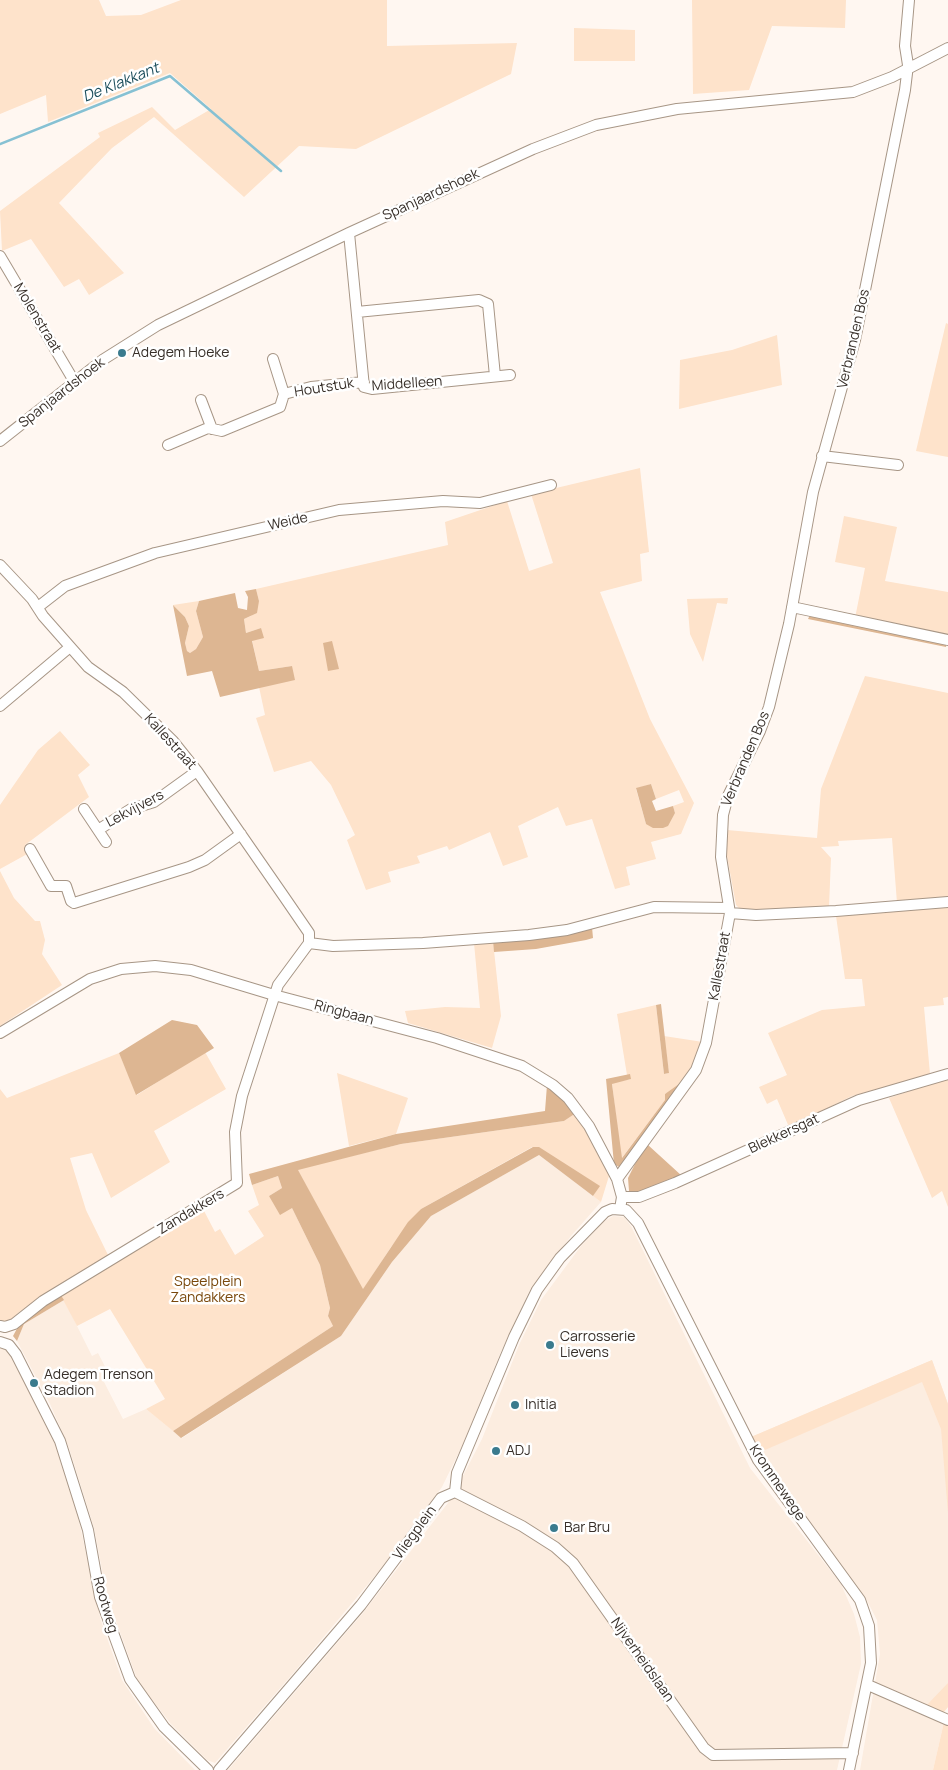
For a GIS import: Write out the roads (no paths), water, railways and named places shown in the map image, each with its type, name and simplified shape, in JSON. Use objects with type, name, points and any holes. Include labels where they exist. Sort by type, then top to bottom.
[{"type":"street","name":"Verbranden Bos","points":[[729,910],[721,857],[723,816],[728,796],[769,707],[792,607],[813,492],[855,340],[898,129],[908,69],[905,46],[909,0]]},
{"type":"street","name":"Spanjaardshoek","points":[[0,441],[104,358],[158,326],[349,233],[516,156],[596,126],[677,109],[842,94],[867,88],[948,48]]},
{"type":"street","name":"Middelleen","points":[[349,233],[364,387],[372,389],[510,375]]},
{"type":"street","name":"Molenstraat","points":[[0,256],[74,381]]},
{"type":"street","points":[[357,312],[479,300],[488,304],[495,376]]},
{"type":"street","name":"Houtstuk","points":[[168,445],[208,428],[222,431],[280,407],[284,394],[273,359]]},
{"type":"street","name":"Houtstuk","points":[[284,394],[311,387],[364,382]]},
{"type":"street","points":[[201,400],[212,429]]},
{"type":"street","points":[[822,456],[898,465]]},
{"type":"street","name":"Weide","points":[[38,607],[65,586],[155,553],[339,510],[443,501],[480,503],[551,485]]},
{"type":"street","name":"Kallestraat","points":[[0,565],[88,667],[123,692],[173,740],[197,770],[309,933],[309,943],[333,946],[424,943],[529,935],[567,930],[654,907],[729,910],[756,915],[948,902]]},
{"type":"street","points":[[792,607],[948,640]]},
{"type":"street","points":[[0,706],[70,647]]},
{"type":"street","name":"Lekvijvers","points":[[98,830],[136,806],[154,802],[197,770]]},
{"type":"street","name":"Lekvijvers","points":[[84,809],[106,842]]},
{"type":"street","points":[[30,849],[51,886],[66,886],[71,900],[74,903],[81,903],[205,860],[241,834]]},
{"type":"street","name":"Kallestraat","points":[[617,1179],[683,1089],[702,1057],[729,910]]},
{"type":"street","points":[[274,995],[284,975],[309,943]]},
{"type":"street","name":"Ringbaan","points":[[0,1033],[90,979],[121,969],[155,966],[191,970],[274,995],[437,1038],[522,1066],[541,1077],[568,1098],[589,1126],[617,1179],[622,1197],[620,1209]]},
{"type":"street","name":"Zandakkers","points":[[3,1326],[14,1324],[42,1301],[237,1183],[235,1132],[238,1112],[274,995]]},
{"type":"street","name":"Blekkersgat","points":[[622,1197],[635,1198],[648,1194],[858,1100],[914,1086],[948,1074]]},
{"type":"street","points":[[454,1492],[457,1473],[514,1337],[537,1290],[560,1258],[593,1222],[605,1212],[620,1209]]},
{"type":"street","name":"Krommewege","points":[[620,1209],[632,1215],[638,1223],[758,1460],[860,1600],[869,1626],[872,1644],[868,1685],[849,1770]]},
{"type":"street","name":"Rootweg","points":[[2,1342],[16,1354],[63,1450],[78,1492],[88,1530],[100,1597],[130,1679],[164,1727],[208,1770]]},
{"type":"street","name":"Nijverheidslaan","points":[[454,1492],[522,1526],[555,1547],[573,1563],[704,1748],[713,1755],[853,1753]]},
{"type":"street","name":"Vliegplein","points":[[219,1770],[361,1605],[441,1498],[454,1492]]},
{"type":"street","points":[[868,1685],[947,1718]]},
{"type":"waterway","name":"De Klakkant","points":[[0,144],[170,76],[281,171]]},
{"type":"place","name":"Adegem Hoeke","points":[[122,353]]},
{"type":"place","name":"Carrosserie Lievens","points":[[550,1345]]},
{"type":"place","name":"Adegem Trenson Stadion","points":[[34,1383]]},
{"type":"place","name":"Initia","points":[[515,1405]]},
{"type":"place","name":"ADJ","points":[[496,1451]]},
{"type":"place","name":"Bar Bru","points":[[554,1528]]},
{"type":"park label","name":"Speelplein Zandakkers","points":[[208,1290]]}]
